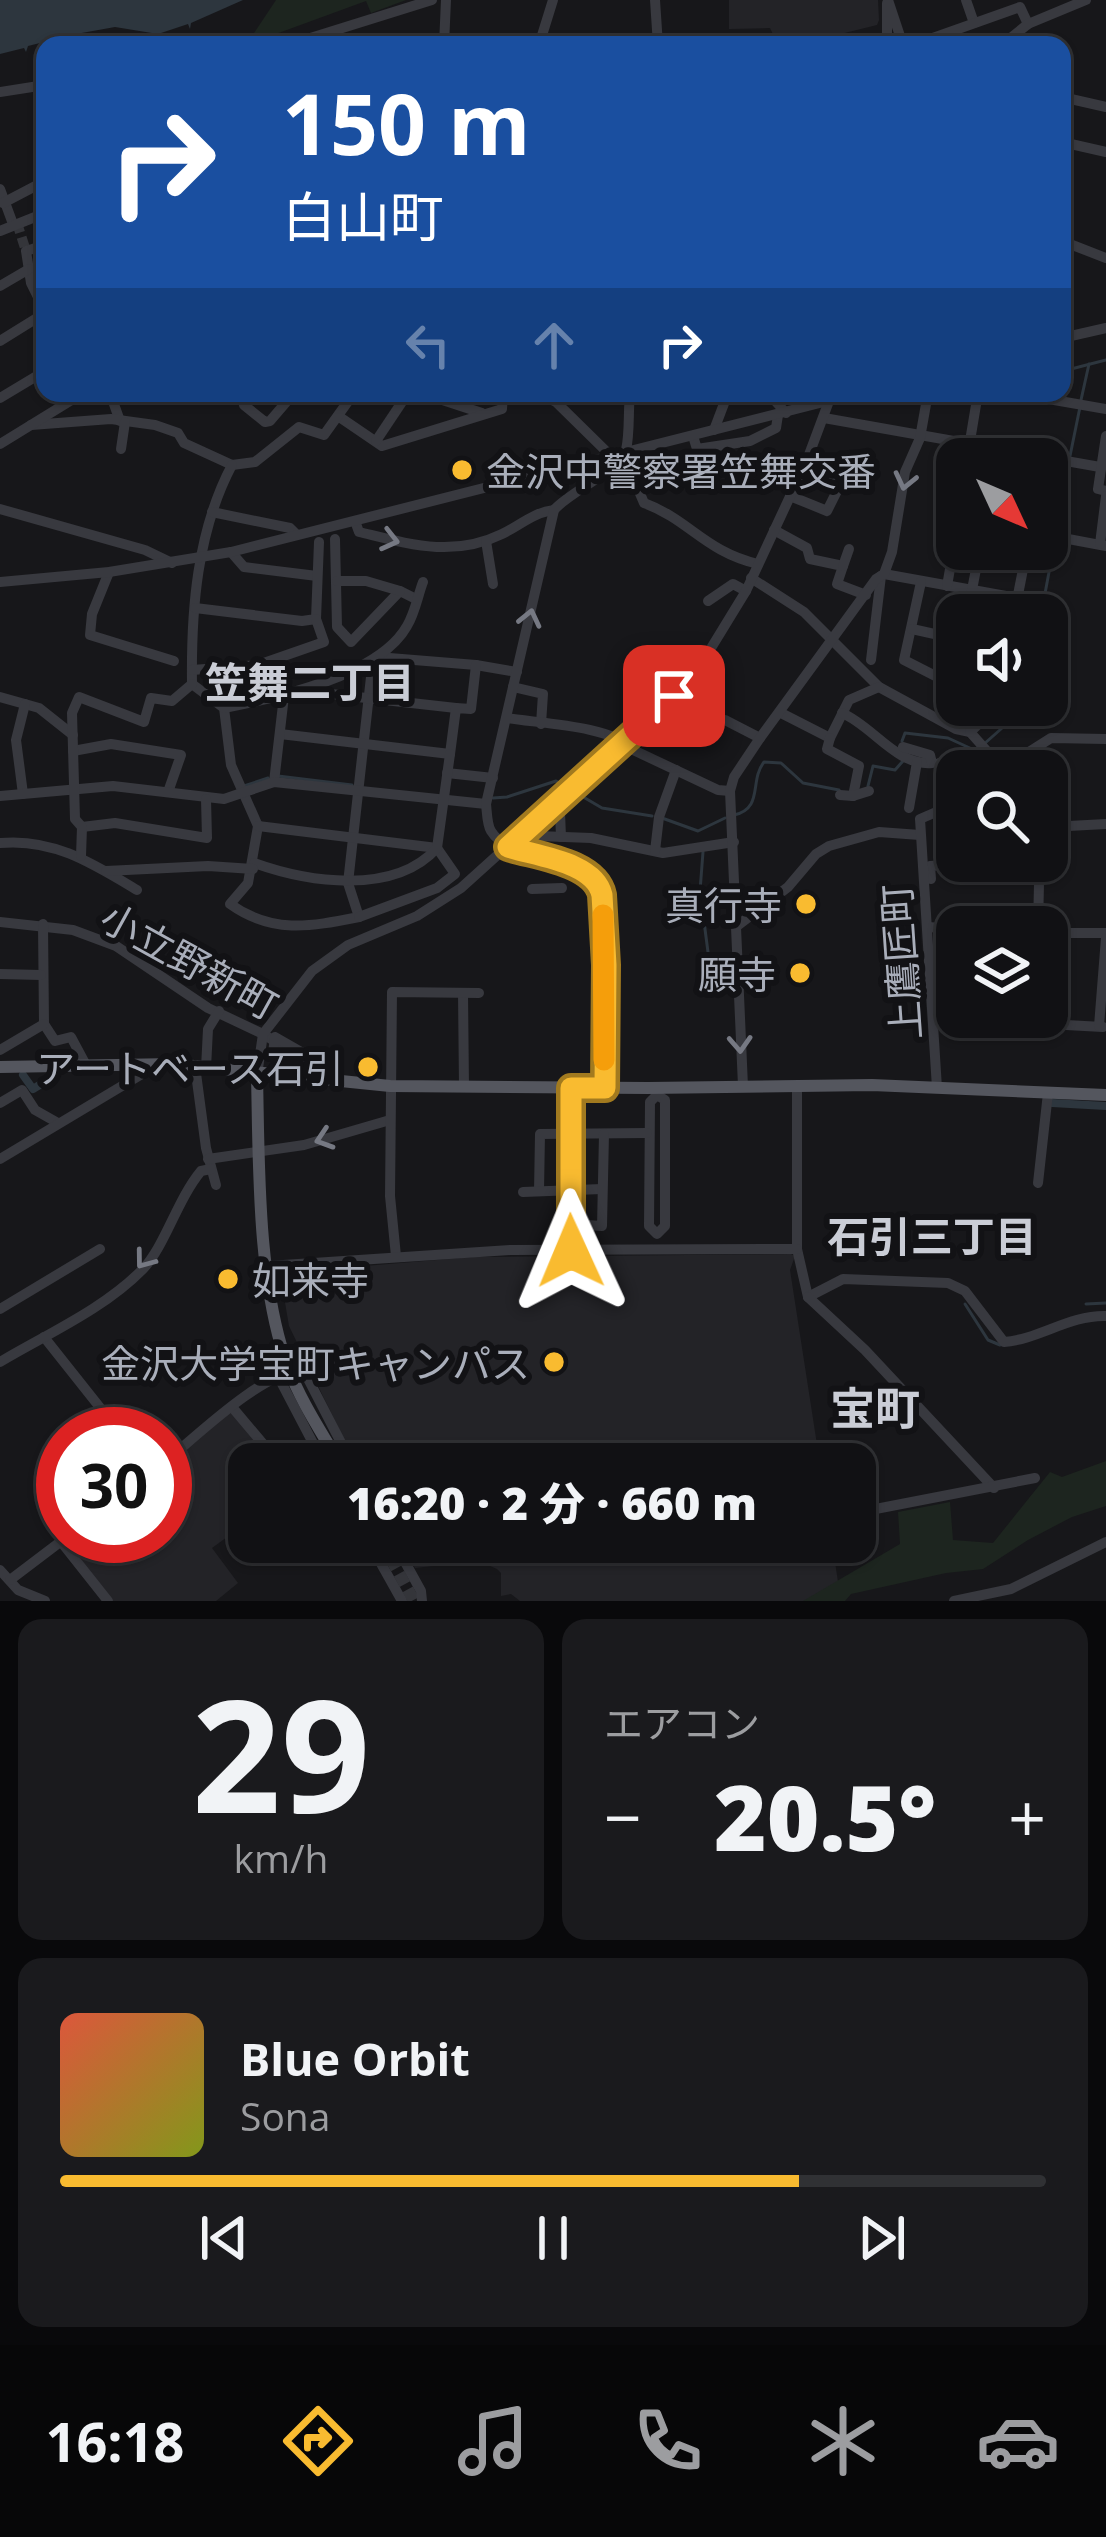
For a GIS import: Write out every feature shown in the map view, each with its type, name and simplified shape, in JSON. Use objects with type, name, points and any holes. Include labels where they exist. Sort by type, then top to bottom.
[{"type":"main road","points":[[0,1067],[160,1064],[390,1086],[797,1086],[1106,1095]]},
{"type":"main road","points":[[256,1075],[257,1153],[278,1336],[330,1443]]},
{"type":"street","points":[[326,36],[432,0]]},
{"type":"street","points":[[445,36],[446,0]]},
{"type":"street","points":[[542,36],[553,0]]},
{"type":"street","points":[[655,0],[657,36]]},
{"type":"street","points":[[887,0],[887,36]]},
{"type":"street","points":[[887,0],[900,36]]},
{"type":"street","points":[[966,0],[974,23]]},
{"type":"street","points":[[1013,36],[1028,24],[1086,0]]},
{"type":"street","points":[[938,36],[1020,7],[1028,24]]},
{"type":"street","points":[[0,92],[36,87]]},
{"type":"street","points":[[1071,99],[1106,107]]},
{"type":"street","points":[[1071,144],[1106,152]]},
{"type":"street","points":[[13,224],[1,196],[36,184]]},
{"type":"street","points":[[0,231],[36,216]]},
{"type":"street","points":[[1071,244],[1106,258]]},
{"type":"street","points":[[36,247],[26,251],[36,293]]},
{"type":"street","points":[[0,286],[29,268]]},
{"type":"street","points":[[0,341],[36,318]]},
{"type":"street","points":[[1071,336],[1106,328]]},
{"type":"street","points":[[0,398],[36,376]]},
{"type":"street","points":[[1,442],[68,402]]},
{"type":"street","points":[[114,402],[123,421],[121,449]]},
{"type":"street","points":[[245,402],[265,422],[286,402]]},
{"type":"street","points":[[31,425],[76,419],[167,428],[184,443],[232,465],[255,462],[299,427],[324,435],[348,402]]},
{"type":"street","points":[[376,441],[402,402]]},
{"type":"street","points":[[448,402],[482,413]]},
{"type":"street","points":[[338,416],[382,446],[502,410],[502,402]]},
{"type":"street","points":[[556,402],[633,477],[644,502],[668,512],[706,544],[758,564]]},
{"type":"street","points":[[627,452],[630,402]]},
{"type":"street","points":[[714,430],[725,402]]},
{"type":"street","points":[[774,402],[782,414]]},
{"type":"street","points":[[605,1088],[606,965],[600,885],[589,873],[508,847],[490,830],[486,804],[554,509],[566,495],[627,452],[819,402]]},
{"type":"street","points":[[256,1075],[268,1038],[312,970],[348,945],[448,898],[666,705],[705,658],[746,591],[830,402]]},
{"type":"street","points":[[871,660],[905,472],[920,438],[926,402]]},
{"type":"street","points":[[969,438],[976,402]]},
{"type":"street","points":[[1066,402],[1106,409]]},
{"type":"street","points":[[693,436],[697,448],[750,440],[776,428],[782,414]]},
{"type":"street","points":[[824,418],[936,440]]},
{"type":"street","points":[[1068,538],[1103,545],[1106,494],[1097,489],[1106,436]]},
{"type":"street","points":[[0,582],[200,558],[615,461]]},
{"type":"street","points":[[1068,462],[1100,467]]},
{"type":"street","points":[[134,747],[151,698],[172,701],[192,677],[200,558],[212,512],[232,465]]},
{"type":"street","points":[[790,496],[827,511],[838,490],[838,485],[803,467]]},
{"type":"street","points":[[355,520],[359,532],[432,550],[486,541],[554,509]]},
{"type":"street","points":[[1,512],[145,550],[172,563]]},
{"type":"street","points":[[212,512],[290,527],[297,536]]},
{"type":"street","points":[[774,530],[807,548],[810,559],[843,566]]},
{"type":"street","points":[[335,539],[337,627],[351,642],[400,591]]},
{"type":"street","points":[[486,541],[493,584]]},
{"type":"street","points":[[192,677],[258,665],[324,641],[316,619],[319,542]]},
{"type":"street","points":[[849,549],[837,584],[866,595]]},
{"type":"street","points":[[231,551],[244,567],[317,576]]},
{"type":"street","points":[[949,589],[952,570]]},
{"type":"street","points":[[971,594],[976,570]]},
{"type":"street","points":[[109,572],[92,614],[90,635],[174,661]]},
{"type":"street","points":[[883,575],[994,594]]},
{"type":"street","points":[[743,1086],[730,791],[760,738],[883,575]]},
{"type":"street","points":[[752,578],[804,611],[879,687],[970,732],[983,750]]},
{"type":"street","points":[[337,581],[366,581],[416,599]]},
{"type":"street","points":[[224,708],[284,697],[377,657],[408,625],[423,582]]},
{"type":"street","points":[[921,583],[904,660],[936,676]]},
{"type":"street","points":[[709,602],[733,584],[746,591]]},
{"type":"street","points":[[195,608],[316,619]]},
{"type":"street","points":[[912,629],[936,635]]},
{"type":"street","points":[[377,657],[517,672]]},
{"type":"street","points":[[358,917],[348,883],[377,657]]},
{"type":"street","points":[[302,690],[471,709],[476,664]]},
{"type":"street","points":[[192,677],[224,708],[229,754],[258,826],[248,883],[230,904],[270,926],[358,917],[437,888],[454,874],[437,848],[456,708]]},
{"type":"street","points":[[513,687],[543,694],[541,724]]},
{"type":"street","points":[[869,791],[847,795],[859,766],[827,749],[849,700],[879,687]]},
{"type":"street","points":[[144,722],[79,697],[72,713],[75,820],[82,826],[116,823],[207,838]]},
{"type":"street","points":[[274,782],[284,697]]},
{"type":"street","points":[[0,698],[39,708],[73,735]]},
{"type":"street","points":[[22,794],[16,740],[25,704]]},
{"type":"street","points":[[781,713],[830,738]]},
{"type":"street","points":[[842,713],[859,720],[898,754],[935,763],[931,755],[903,747]]},
{"type":"street","points":[[507,718],[608,734],[718,790],[730,791]]},
{"type":"street","points":[[724,720],[760,738]]},
{"type":"street","points":[[970,732],[976,726]]},
{"type":"street","points":[[280,734],[450,754]]},
{"type":"street","points":[[1032,750],[1051,738],[1106,739]]},
{"type":"street","points":[[73,751],[111,744],[181,755],[168,792]]},
{"type":"street","points":[[909,808],[917,762]]},
{"type":"street","points":[[655,851],[658,817],[676,770]]},
{"type":"street","points":[[447,773],[493,778]]},
{"type":"street","points":[[0,796],[113,786],[224,800],[274,782],[486,804]]},
{"type":"street","points":[[206,799],[208,866]]},
{"type":"street","points":[[554,806],[560,812],[561,837]]},
{"type":"street","points":[[737,926],[788,886],[815,854],[879,832],[921,834],[920,819],[936,812]]},
{"type":"street","points":[[1068,826],[1106,824]]},
{"type":"street","points":[[80,856],[82,826]]},
{"type":"street","points":[[258,826],[437,848]]},
{"type":"street","name":"上鷹匠町","points":[[921,834],[937,1088]]},
{"type":"street","points":[[538,836],[591,838],[622,847],[679,853],[734,843]]},
{"type":"street","points":[[0,843],[29,840],[80,856],[136,890]]},
{"type":"street","points":[[106,871],[253,866],[348,883],[406,869],[437,848]]},
{"type":"street","points":[[927,907],[930,866],[936,866]]},
{"type":"street","points":[[917,874],[927,907]]},
{"type":"street","points":[[532,889],[562,888]]},
{"type":"street","name":"小立野新町","points":[[0,922],[73,930],[116,946],[208,1008],[268,1038]]},
{"type":"street","points":[[43,925],[44,1024],[55,1041],[71,1037],[86,1065]]},
{"type":"street","points":[[928,927],[936,928]]},
{"type":"street","points":[[1068,934],[1106,935],[1102,1027],[1068,1024]]},
{"type":"street","points":[[0,974],[41,975]]},
{"type":"street","points":[[396,1256],[390,1196],[392,992],[479,993]]},
{"type":"street","points":[[464,993],[464,1087]]},
{"type":"street","points":[[216,1185],[200,1067],[208,1029],[219,1011]]},
{"type":"street","points":[[0,1050],[44,1024]]},
{"type":"street","points":[[268,1038],[296,1048],[322,1068]]},
{"type":"street","points":[[268,1038],[278,1063],[299,1058],[340,1082]]},
{"type":"street","points":[[0,1159],[160,1064]]},
{"type":"street","points":[[797,1086],[797,1249],[808,1297],[865,1350],[994,1488]]},
{"type":"street","points":[[646,1232],[658,1240],[667,1230],[669,1087]]},
{"type":"street","points":[[571,1088],[571,1251]]},
{"type":"street","points":[[646,1252],[648,1088]]},
{"type":"street","points":[[0,1103],[22,1090],[35,1110],[58,1123]]},
{"type":"street","points":[[1038,1183],[1048,1093]]},
{"type":"street","points":[[667,1230],[657,1234],[649,1226],[650,1100],[657,1095],[665,1100],[668,1250]]},
{"type":"street","points":[[2,1358],[94,1306],[145,1267],[181,1196],[210,1164],[304,1145],[390,1120]]},
{"type":"street","points":[[539,1191],[540,1134],[647,1133]]},
{"type":"street","points":[[571,1224],[602,1226],[604,1134]]},
{"type":"street","points":[[523,1192],[602,1189]]},
{"type":"street","points":[[0,1309],[100,1249]]},
{"type":"street","points":[[268,1266],[396,1256],[797,1249]]},
{"type":"street","points":[[808,1297],[843,1279],[948,1283],[965,1291],[1004,1342],[1084,1316],[1106,1316]]},
{"type":"street","points":[[44,1337],[100,1407]]},
{"type":"street","points":[[192,1440],[232,1407],[296,1369]]},
{"type":"street","points":[[296,1369],[280,1380],[313,1443]]},
{"type":"street","points":[[296,1369],[340,1443]]},
{"type":"street","points":[[232,1407],[262,1443]]},
{"type":"street","points":[[876,1509],[1035,1478]]},
{"type":"street","points":[[954,1601],[1011,1588],[1106,1542]]},
{"type":"street","points":[[10,1580],[36,1561]]},
{"type":"street","points":[[82,1563],[108,1601]]},
{"type":"street","points":[[380,1563],[402,1601]]},
{"type":"street","points":[[405,1563],[422,1601]]},
{"type":"street","points":[[388,1577],[407,1567]]},
{"type":"street","points":[[0,1570],[18,1590],[44,1601]]},
{"type":"shaded area","points":[[0,0],[243,0],[191,23],[190,29],[188,24],[158,34],[115,27],[75,36],[36,36],[36,44],[26,52],[24,48],[0,54]]},
{"type":"shaded area","points":[[276,0],[406,0],[371,13],[366,1],[271,36],[252,36]]},
{"type":"shaded area","points":[[729,0],[878,0],[877,25],[832,36],[774,36],[770,28],[729,29]]},
{"type":"shaded area","name":"金沢大学宝町キャンパス","points":[[795,1256],[790,1270],[817,1443],[346,1443],[289,1326],[280,1273],[473,1257]]},
{"type":"shaded area","points":[[232,1411],[259,1443],[228,1443],[228,1536],[212,1548],[238,1583],[216,1601],[113,1601],[83,1563],[192,1563],[192,1443]]},
{"type":"shaded area","points":[[1106,1461],[1106,1506],[1072,1517],[983,1569],[851,1594],[845,1601],[803,1601],[868,1563],[876,1563],[876,1558],[900,1544],[898,1512],[950,1502],[953,1540],[993,1543],[1050,1472],[1062,1477]]},
{"type":"shaded area","points":[[412,1563],[461,1563],[415,1568]]},
{"type":"shaded area","points":[[484,1563],[835,1563],[838,1582],[814,1601],[520,1601],[511,1594],[501,1596],[497,1569]]},
{"type":"waterway","points":[[1071,369],[1106,360]]},
{"type":"waterway","points":[[1081,400],[1089,364]]},
{"type":"waterway","points":[[1070,456],[1080,407]]},
{"type":"waterway","points":[[1045,594],[1049,570]]},
{"type":"waterway","points":[[984,744],[1004,726]]},
{"type":"waterway","points":[[902,741],[905,733],[948,738],[972,749]]},
{"type":"waterway","points":[[868,786],[873,766],[895,770],[903,761]]},
{"type":"waterway","points":[[734,815],[753,800],[764,762],[781,763],[803,783],[839,790]]},
{"type":"waterway","points":[[278,776],[352,785]]},
{"type":"waterway","points":[[244,786],[268,778]]},
{"type":"waterway","points":[[493,798],[556,781],[602,808],[652,816]]},
{"type":"waterway","points":[[662,818],[698,831],[725,818]]},
{"type":"waterway","points":[[703,852],[700,891],[711,975]]},
{"type":"waterway","points":[[23,1075],[33,1089],[54,1076]]},
{"type":"waterway","points":[[1052,1103],[1106,1106]]},
{"type":"waterway","points":[[1086,1304],[1106,1303]]},
{"type":"waterway","points":[[965,1304],[988,1340],[1000,1345]]},
{"type":"tunnel","points":[[17,223],[26,251]]},
{"type":"tunnel","points":[[393,1563],[414,1601]]},
{"type":"slow traffic","points":[[603,915],[604,1060]]},
{"type":"place","name":"金沢中警察署笠舞交番","points":[[462,470]]},
{"type":"place","name":"真行寺","points":[[806,904]]},
{"type":"place","name":"願寺","points":[[800,973]]},
{"type":"place","name":"アートベース石引","points":[[368,1067]]},
{"type":"place","name":"如来寺","points":[[228,1279]]},
{"type":"place","name":"金沢大学宝町キャンパス","points":[[554,1362]]},
{"type":"district","name":"笠舞二丁目","points":[[310,681]]},
{"type":"district","name":"石引三丁目","points":[[932,1235]]},
{"type":"district","name":"宝町","points":[[875,1407]]},
{"type":"route","points":[[571,1251],[571,1088],[605,1088],[602,895],[589,873],[508,847],[674,696]]}]
